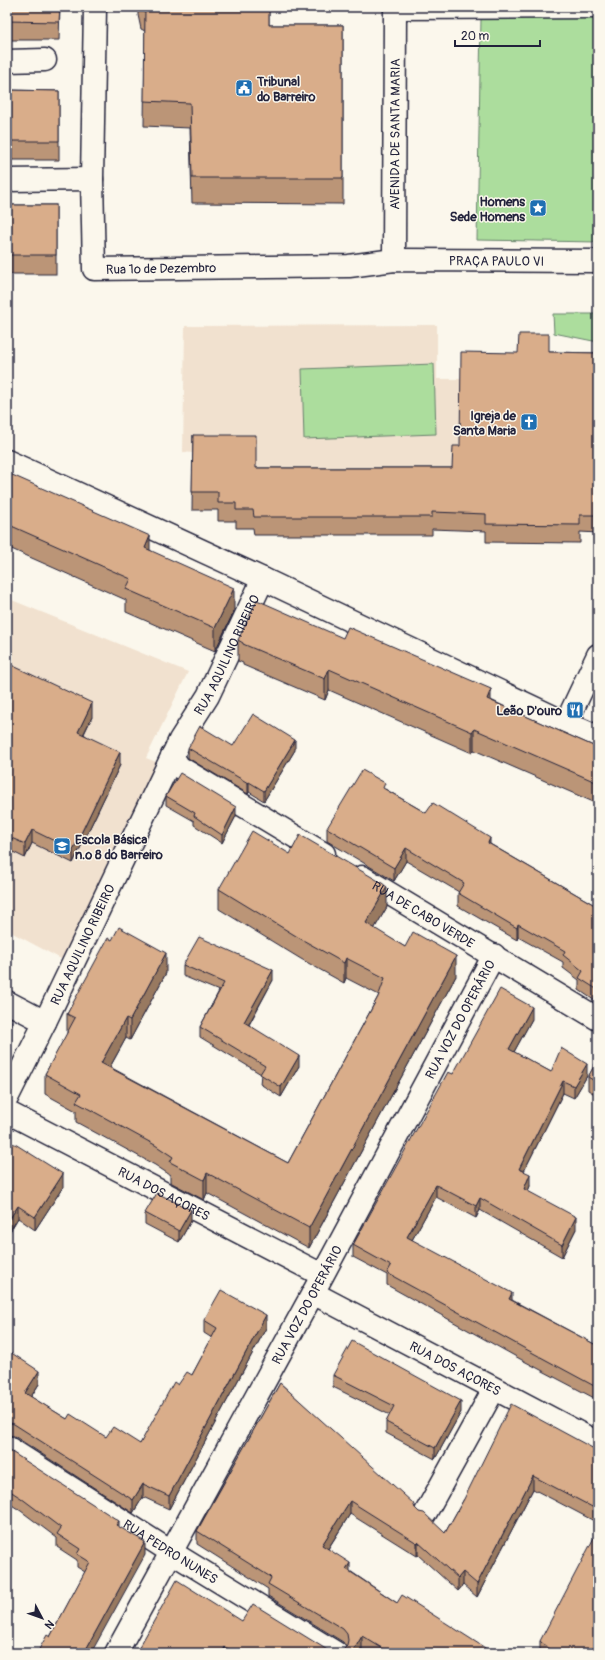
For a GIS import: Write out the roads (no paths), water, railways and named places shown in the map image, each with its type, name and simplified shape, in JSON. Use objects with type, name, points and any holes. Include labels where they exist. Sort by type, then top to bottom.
[{"type":"street","name":"Rua 1º de Dezembro","points":[[95,7],[92,179],[94,269],[349,266],[394,260]]},
{"type":"street","points":[[395,8],[598,7]]},
{"type":"street","name":"AVENIDA DE SANTA MARIA","points":[[394,260],[395,8]]},
{"type":"street","points":[[7,61],[45,60]]},
{"type":"street","points":[[7,180],[92,179]]},
{"type":"street","name":"PRAÇA PAULO VI","points":[[394,260],[598,261]]},
{"type":"street","points":[[7,461],[263,579]]},
{"type":"street","name":"RUA AQUILINO RIBEIRO","points":[[7,1098],[45,1022],[172,756],[180,740],[208,696],[263,579],[598,737]]},
{"type":"street","points":[[566,723],[598,655]]},
{"type":"street","name":"RUA DE CABO VERDE","points":[[172,756],[179,767],[494,955],[598,1019]]},
{"type":"street","name":"RUA VOZ DO OPERÁRIO","points":[[116,1653],[494,955]]},
{"type":"street","points":[[7,1002],[45,1022]]},
{"type":"street","name":"RUA DOS AÇORES","points":[[7,1112],[317,1284],[494,1389],[598,1443]]},
{"type":"street","points":[[425,1514],[494,1389]]},
{"type":"street","name":"RUA PEDRO NUNES","points":[[7,1447],[171,1552],[336,1653]]},
{"type":"place","name":"Tribunal do Barreiro","points":[[244,88]]},
{"type":"place","name":"Homens Sede Homens","points":[[538,208]]},
{"type":"place","name":"Igreja de Santa Maria","points":[[529,422]]},
{"type":"place","name":"Leão D'ouro","points":[[575,710]]},
{"type":"place","name":"Escola Básica n.º 8 do Barreiro","points":[[62,846]]}]
